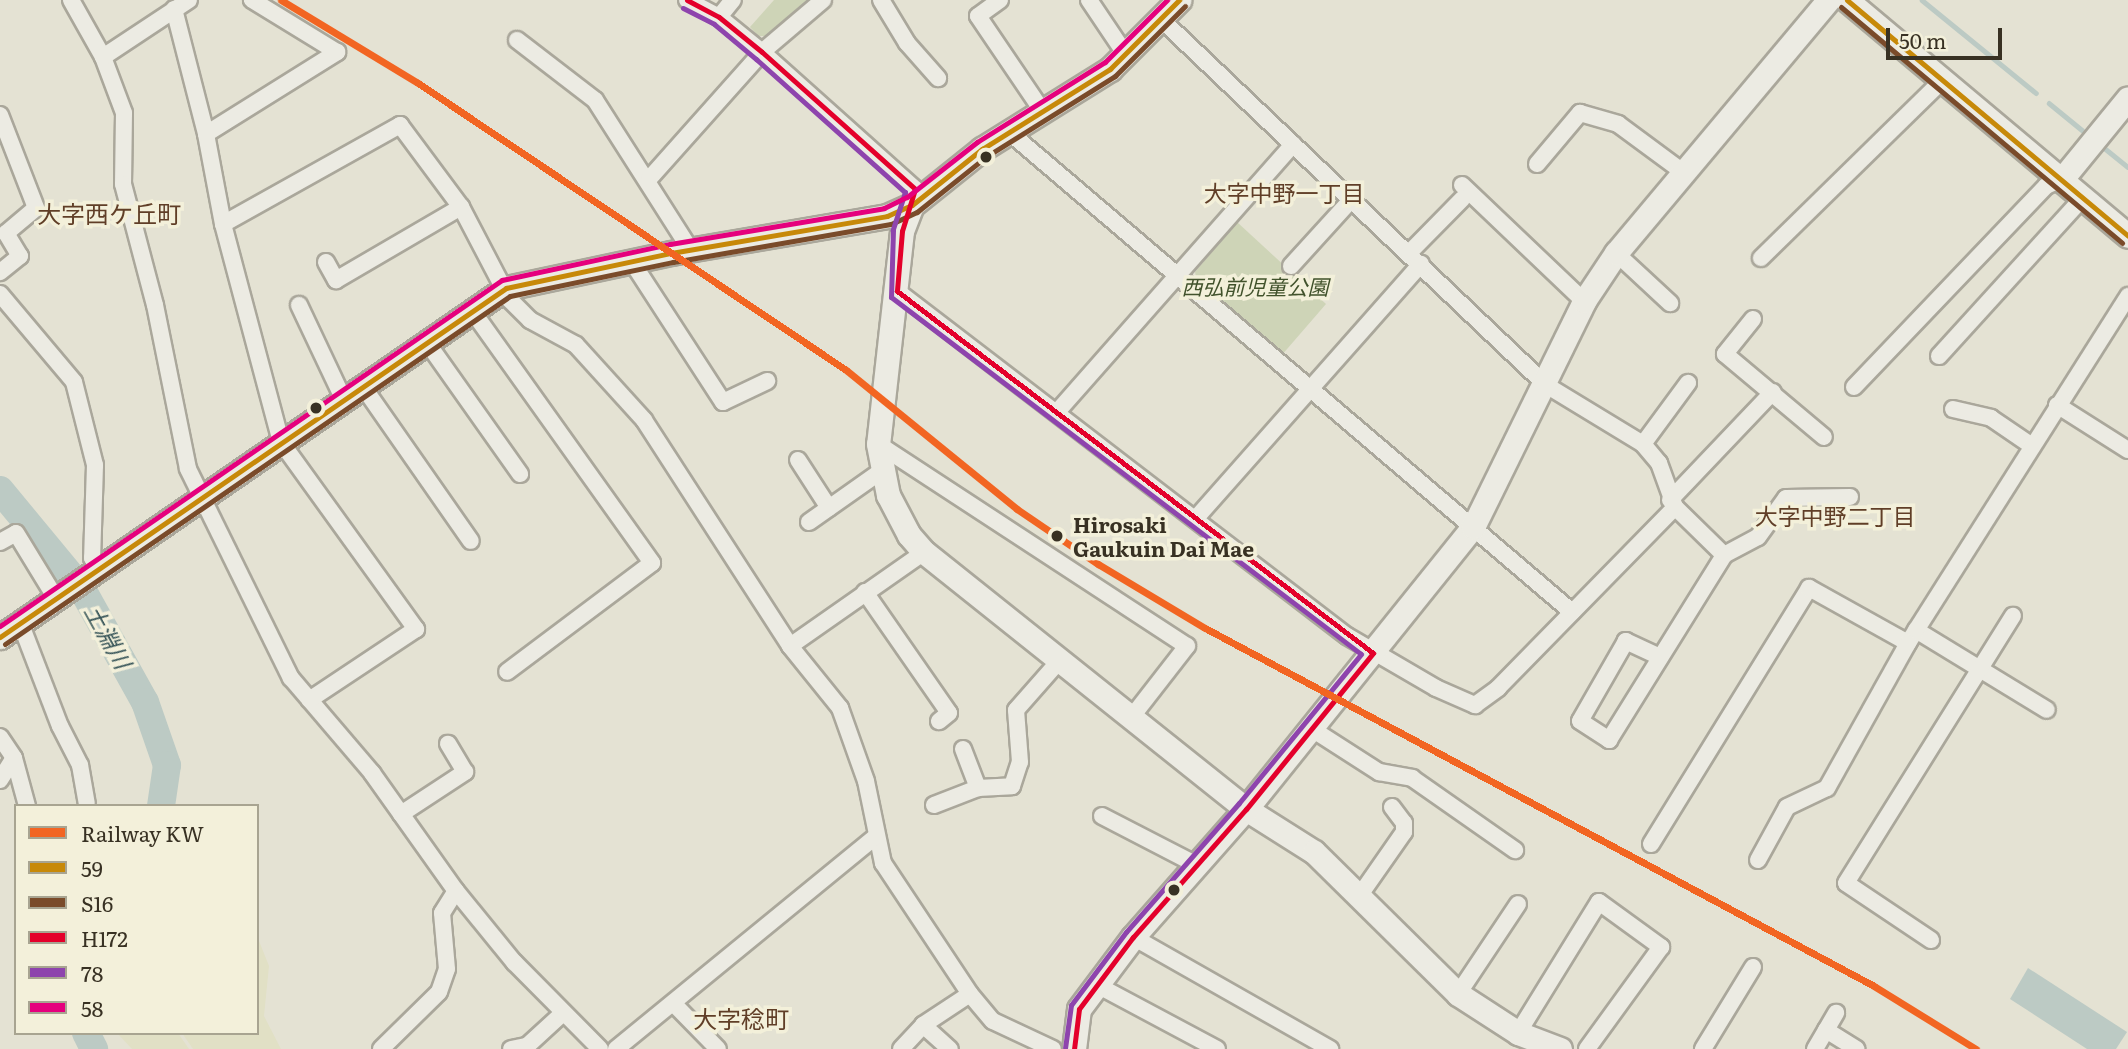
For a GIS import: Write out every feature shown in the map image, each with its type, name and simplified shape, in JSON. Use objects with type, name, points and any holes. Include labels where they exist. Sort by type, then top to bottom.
[{"type":"street","points":[[71,0],[103,57],[124,113],[123,184],[155,306],[188,469],[204,495],[291,678],[372,773],[456,891],[563,1013],[600,1049]]},
{"type":"street","points":[[103,57],[189,0]]},
{"type":"street","points":[[206,134],[337,52],[252,0]]},
{"type":"street","points":[[687,0],[719,17],[762,52],[915,189],[902,231],[878,444],[880,472],[899,518],[924,552],[1246,809],[1314,852],[1458,994],[1518,1033],[1547,1047]]},
{"type":"street","points":[[719,17],[733,0]]},
{"type":"street","points":[[649,179],[762,52],[823,0]]},
{"type":"street","points":[[881,0],[907,43],[938,78]]},
{"type":"street","points":[[1000,0],[978,16],[1043,112]]},
{"type":"street","points":[[1090,0],[1126,55]]},
{"type":"street","points":[[0,637],[91,571],[471,309],[506,288],[632,262],[887,216],[912,205],[1009,132],[1126,55],[1179,0]]},
{"type":"street","points":[[1074,1049],[1079,1009],[1133,937],[1246,809],[1473,527],[1546,385],[1584,300],[1616,253],[1828,0]]},
{"type":"street","points":[[1847,0],[2128,236]]},
{"type":"street","points":[[174,9],[206,134],[223,224],[281,442],[416,629],[309,700]]},
{"type":"street","points":[[1161,20],[1546,385],[1643,444],[1659,463],[1673,504],[1724,555]]},
{"type":"street","points":[[517,40],[595,100],[649,179],[692,252]]},
{"type":"street","points":[[1761,258],[1943,80]]},
{"type":"street","points":[[1854,387],[2046,186],[2062,179],[2128,98]]},
{"type":"street","points":[[1537,164],[1580,113],[1618,124],[1683,172]]},
{"type":"street","points":[[0,115],[36,208],[6,233],[20,256],[0,272]]},
{"type":"street","points":[[223,224],[400,125],[461,207],[506,288],[509,299],[530,320],[576,345],[644,420],[790,646],[841,708],[866,781],[875,837],[883,863],[970,994],[993,1021],[1052,1049]]},
{"type":"street","points":[[1009,132],[1308,391],[1572,612]]},
{"type":"street","points":[[1057,411],[1293,144]]},
{"type":"street","points":[[1197,517],[1308,391],[1415,258],[1462,192],[1584,300]]},
{"type":"street","points":[[1939,356],[2083,198]]},
{"type":"street","points":[[1291,266],[1352,199]]},
{"type":"street","points":[[326,262],[336,280],[461,207]]},
{"type":"street","points":[[1616,253],[1670,303]]},
{"type":"street","points":[[632,262],[723,402],[767,381]]},
{"type":"street","points":[[897,291],[1373,653],[1475,705],[1498,688],[1572,612],[1773,392]]},
{"type":"street","points":[[0,294],[74,382],[94,465],[91,571]]},
{"type":"street","points":[[1758,860],[1787,807],[1827,788],[1912,636],[2128,296]]},
{"type":"street","points":[[299,305],[352,392],[471,541]]},
{"type":"street","points":[[471,309],[652,563],[508,672]]},
{"type":"street","points":[[1753,318],[1725,354],[1824,438]]},
{"type":"street","points":[[426,341],[520,474]]},
{"type":"street","points":[[1643,444],[1688,383]]},
{"type":"street","points":[[2057,405],[2128,450]]},
{"type":"street","points":[[1953,409],[1991,418],[2032,446]]},
{"type":"street","points":[[878,444],[1187,646],[1130,718]]},
{"type":"street","points":[[798,460],[829,508]]},
{"type":"street","points":[[809,522],[880,472]]},
{"type":"street","points":[[1660,657],[1626,640],[1580,721],[1609,740],[1724,555],[1758,537],[1786,498],[1850,497]]},
{"type":"street","points":[[0,542],[16,533],[57,596]]},
{"type":"street","points":[[790,646],[924,552]]},
{"type":"street","points":[[1651,844],[1809,588],[1979,668],[2047,710]]},
{"type":"street","points":[[865,592],[949,713],[939,722]]},
{"type":"street","points":[[1931,940],[1846,883],[2013,616]]},
{"type":"street","points":[[20,622],[60,726],[80,765],[87,803]]},
{"type":"street","points":[[934,806],[978,788],[1012,786],[1020,762],[1016,710],[1059,661]]},
{"type":"street","points":[[1312,729],[1379,772],[1412,778],[1515,850]]},
{"type":"street","points":[[0,737],[14,758],[26,804]]},
{"type":"street","points":[[401,814],[465,772],[448,744]]},
{"type":"street","points":[[963,749],[978,788]]},
{"type":"street","points":[[0,780],[14,758]]},
{"type":"street","points":[[1360,895],[1404,832],[1404,823],[1392,807]]},
{"type":"street","points":[[1102,817],[1197,865]]},
{"type":"street","points":[[616,1049],[875,837]]},
{"type":"street","points":[[381,1049],[439,992],[447,968],[442,913],[456,891]]},
{"type":"street","points":[[1518,1033],[1599,902],[1661,947],[1587,1049]]},
{"type":"street","points":[[1458,994],[1518,904]]},
{"type":"street","points":[[1133,937],[1330,1049]]},
{"type":"street","points":[[1703,1049],[1753,967]]},
{"type":"street","points":[[1097,985],[1217,1049]]},
{"type":"street","points":[[901,1049],[923,1025],[970,994]]},
{"type":"street","points":[[673,1003],[718,1049]]},
{"type":"street","points":[[511,1049],[527,1046],[563,1013]]},
{"type":"street","points":[[1815,1049],[1836,1013]]},
{"type":"street","points":[[923,1025],[950,1049]]},
{"type":"street","points":[[1826,1030],[1857,1049]]},
{"type":"green space","points":[[774,0],[811,0],[768,36],[758,36],[750,27]]},
{"type":"green space","name":"西弘前児童公園","points":[[1237,222],[1326,304],[1281,356],[1197,281],[1195,272]]},
{"type":"green space","points":[[259,941],[269,966],[264,1016],[281,1049],[193,1049],[183,1035],[259,1035]]},
{"type":"green space","points":[[119,1035],[179,1035],[189,1049],[132,1049]]},
{"type":"shaded area","points":[[2028,968],[2127,1032],[2116,1049],[2087,1049],[2010,999]]},
{"type":"waterway","points":[[1922,0],[2036,93]]},
{"type":"waterway","points":[[2049,103],[2082,130]]},
{"type":"waterway","points":[[2102,146],[2128,167]]},
{"type":"waterway","name":"土淵川","points":[[0,490],[82,589],[145,702],[167,765],[161,804]]},
{"type":"waterway","name":"土淵川","points":[[87,1035],[94,1049]]},
{"type":"rail line","name":"KW","points":[[281,0],[418,83],[846,370],[1017,509],[1098,564],[1205,628],[1874,986],[1976,1049]]},
{"type":"transit line","name":"H172","points":[[687,0],[719,17],[762,52],[915,189],[902,231],[897,291],[1373,653],[1246,809],[1133,937],[1079,1009],[1074,1049]]},
{"type":"transit line","name":"58","points":[[0,626],[502,280],[670,244],[884,208],[907,197],[977,142],[1105,62],[1167,0]]},
{"type":"transit line","name":"59","points":[[0,637],[506,288],[671,253],[887,216],[912,205],[982,149],[1110,69],[1179,0]]},
{"type":"transit line","name":"59","points":[[1847,0],[2128,236]]},
{"type":"transit line","name":"S16","points":[[5,644],[510,296],[673,262],[891,224],[917,212],[987,156],[1115,76],[1185,6]]},
{"type":"transit line","name":"S16","points":[[1841,7],[2122,243]]},
{"type":"transit line","name":"78","points":[[683,8],[714,24],[905,192],[893,230],[891,297],[1361,654],[1239,803],[1126,932],[1071,1005],[1065,1048]]},
{"type":"place","name":"Hirosaki Gaukuin Dai Mae","points":[[1057,536]]},
{"type":"district","name":"大字中野一丁目","points":[[1284,192]]},
{"type":"district","name":"大字西ケ丘町","points":[[109,213]]},
{"type":"district","name":"大字中野二丁目","points":[[1835,515]]},
{"type":"district","name":"大字稔町","points":[[741,1018]]}]
